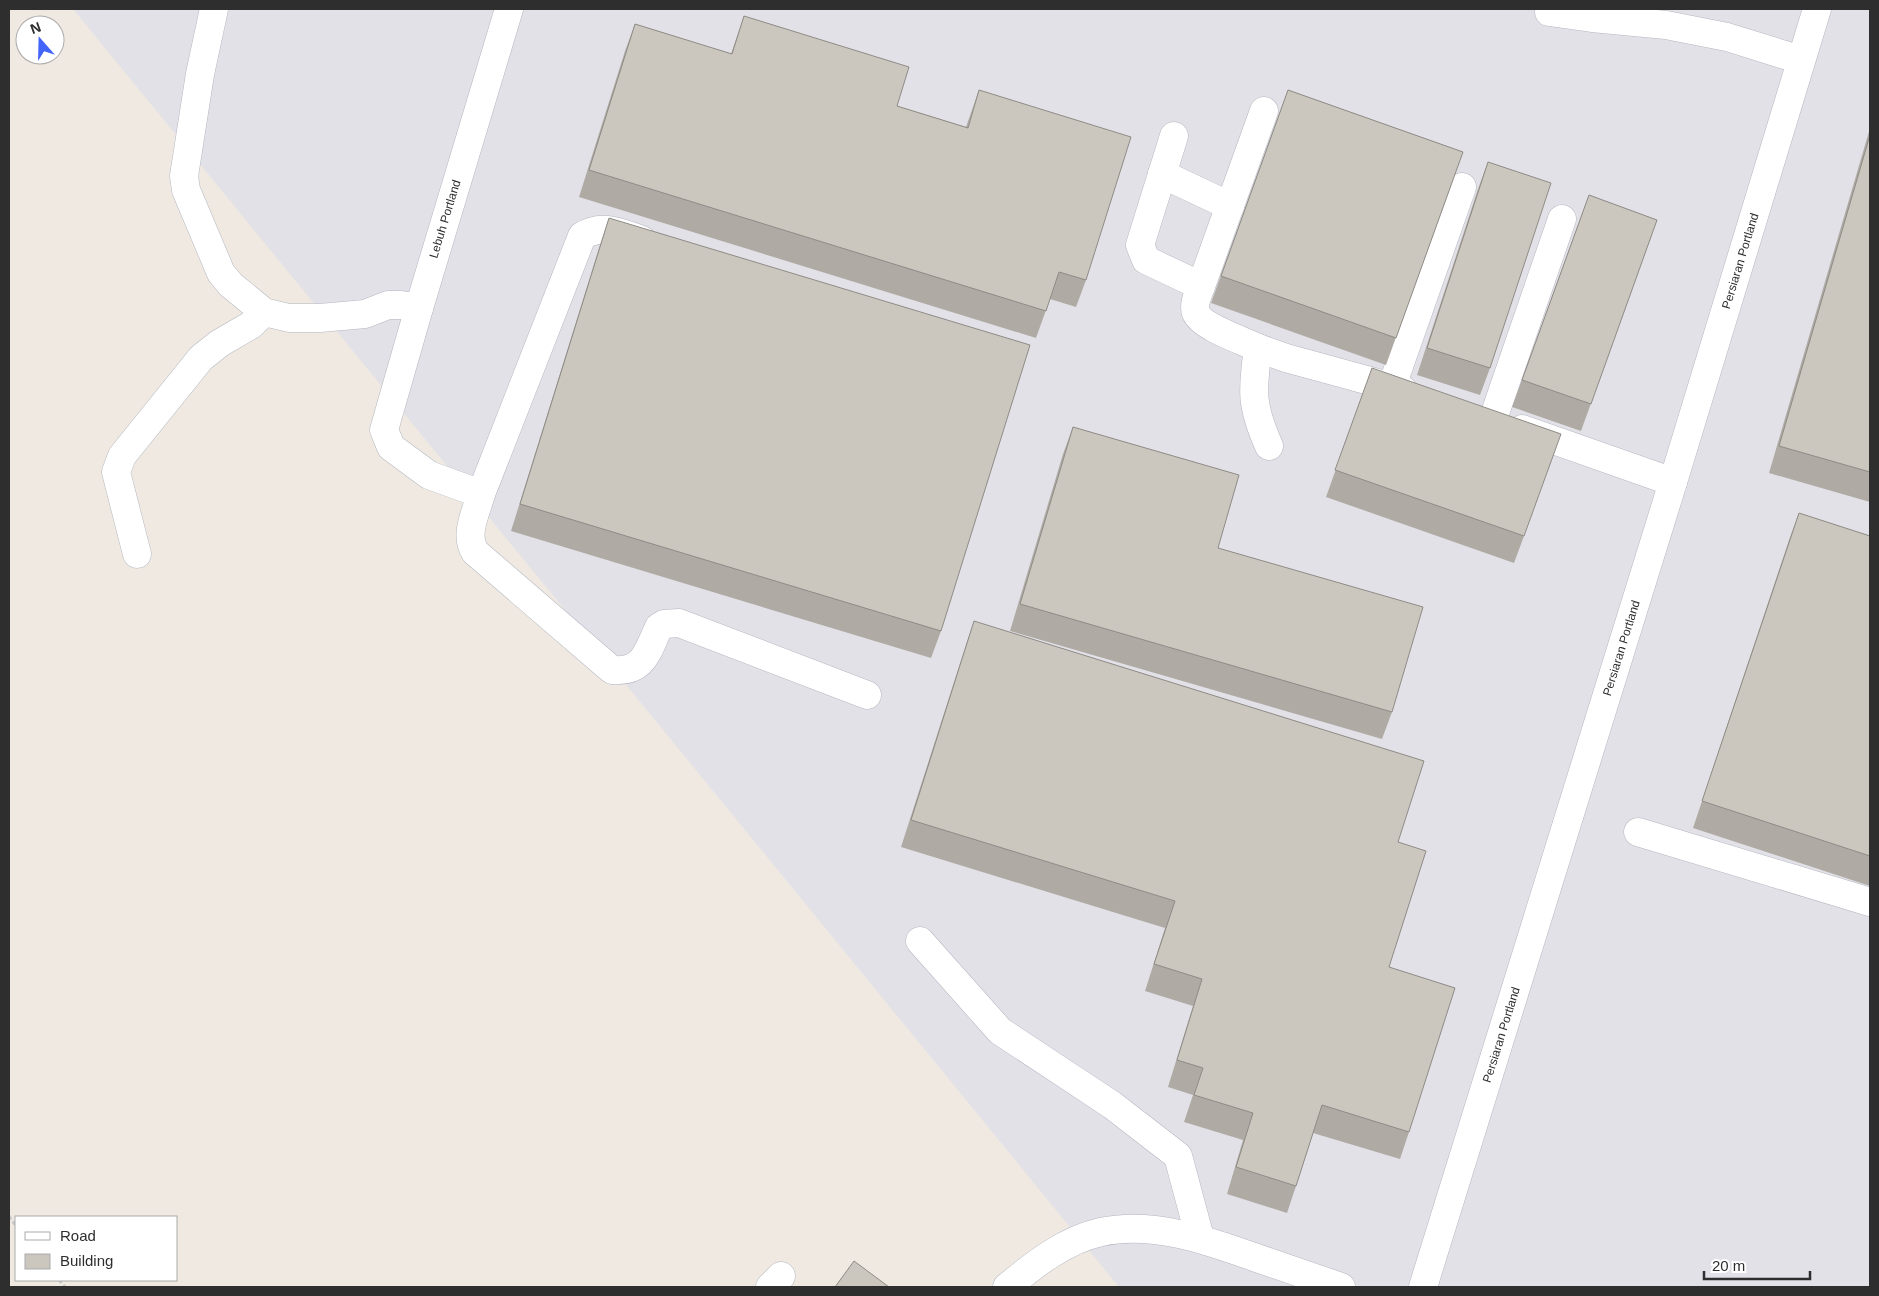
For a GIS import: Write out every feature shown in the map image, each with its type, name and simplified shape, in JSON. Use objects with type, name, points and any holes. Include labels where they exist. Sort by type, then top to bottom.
[{"type":"street","points":[[214,9],[200,74],[184,176],[186,190],[222,273],[231,285],[264,312],[289,318],[320,318],[365,314],[388,306],[401,305],[419,308]]},
{"type":"street","name":"Lebuh Portland","points":[[481,494],[429,475],[391,447],[384,430],[509,9]]},
{"type":"street","name":"Persiaran Portland","points":[[1423,1287],[1673,482],[1817,9]]},
{"type":"street","points":[[1549,12],[1675,26],[1727,37],[1801,60]]},
{"type":"street","points":[[1264,111],[1201,286],[1196,308],[1199,318],[1204,323],[1258,348],[1286,358],[1392,386],[1429,398]]},
{"type":"street","points":[[1174,136],[1140,245],[1146,260],[1201,286]]},
{"type":"street","points":[[1162,174],[1230,206]]},
{"type":"street","points":[[1392,386],[1462,188]]},
{"type":"street","points":[[1493,419],[1562,219]]},
{"type":"street","points":[[664,247],[608,229],[590,231],[582,236],[481,494],[469,535],[472,547],[475,552],[612,670],[632,669],[641,662],[659,627],[664,624],[679,623],[867,695]]},
{"type":"street","points":[[137,554],[116,472],[122,456],[201,358],[220,343],[251,324],[264,312]]},
{"type":"street","points":[[1258,348],[1253,385],[1255,409],[1259,424],[1269,446]]},
{"type":"street","points":[[1466,410],[1673,482]]},
{"type":"street","points":[[1638,832],[1870,902]]},
{"type":"street","points":[[920,942],[1000,1031],[1112,1105],[1178,1156],[1200,1238]]},
{"type":"street","points":[[1007,1287],[1038,1261],[1069,1244],[1101,1232],[1129,1229],[1155,1230],[1200,1238],[1341,1287]]},
{"type":"shaded area","points":[[73,9],[1870,9],[1870,1287],[1119,1287]]},
{"type":"building","points":[[744,16],[909,67],[897,106],[968,128],[979,90],[1131,137],[1086,280],[1059,272],[1046,311],[589,170],[635,24],[732,54]]},
{"type":"building","points":[[1288,90],[1463,152],[1396,338],[1221,276]]},
{"type":"building","points":[[1870,135],[1870,472],[1779,446]]},
{"type":"building","points":[[1488,162],[1551,183],[1490,368],[1427,348]]},
{"type":"building","points":[[1589,195],[1657,220],[1591,404],[1522,380]]},
{"type":"building","points":[[609,218],[1030,345],[941,631],[520,504]]},
{"type":"building","points":[[1372,368],[1561,434],[1524,536],[1335,470]]},
{"type":"building","points":[[1073,427],[1239,475],[1218,548],[1423,607],[1392,712],[1020,604]]},
{"type":"building","points":[[1799,513],[1870,536],[1870,856],[1702,801]]},
{"type":"building","points":[[974,621],[1424,761],[1398,842],[1426,851],[1389,967],[1455,988],[1409,1132],[1322,1105],[1296,1186],[1236,1167],[1253,1113],[1194,1095],[1203,1068],[1177,1060],[1202,979],[1154,964],[1175,901],[911,820]]},
{"type":"building","points":[[854,1261],[889,1287],[835,1287]]}]
